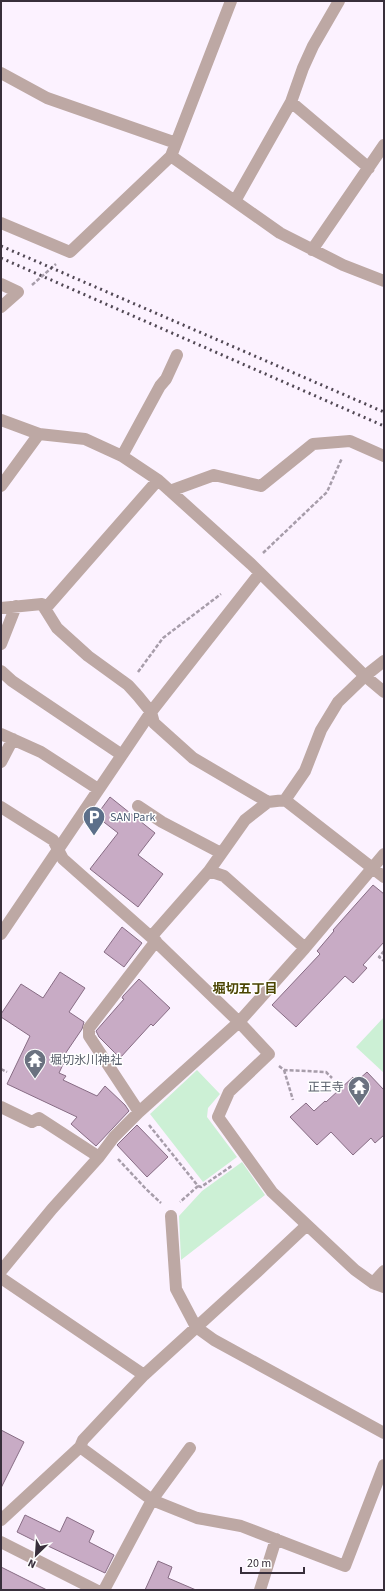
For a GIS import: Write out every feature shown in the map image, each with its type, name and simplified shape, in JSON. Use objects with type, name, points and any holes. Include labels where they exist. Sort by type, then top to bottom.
[{"type":"street","points":[[1,223],[70,252],[171,156],[231,1]]},
{"type":"street","points":[[235,202],[291,102],[303,68],[313,46],[339,1]]},
{"type":"street","points":[[1,73],[47,98],[176,143]]},
{"type":"street","points":[[291,102],[369,168]]},
{"type":"street","points":[[312,250],[384,145]]},
{"type":"street","points":[[171,156],[280,233],[343,265],[384,281]]},
{"type":"street","points":[[1,284],[18,292],[1,307]]},
{"type":"street","points":[[122,456],[178,355]]},
{"type":"street","points":[[1,420],[39,434],[85,439],[122,456],[158,480],[260,573],[365,676],[384,692]]},
{"type":"street","points":[[1,486],[39,434]]},
{"type":"street","points":[[170,491],[214,475],[260,486],[313,444],[350,441],[384,456]]},
{"type":"street","points":[[45,610],[158,480]]},
{"type":"street","points":[[1,934],[151,712],[260,573]]},
{"type":"street","points":[[1,608],[42,604],[58,628],[88,656],[128,685],[151,712],[154,723],[193,758],[268,802]]},
{"type":"street","points":[[1,644],[16,606]]},
{"type":"street","points":[[285,800],[305,771],[321,730],[338,702],[365,676],[384,661]]},
{"type":"street","points":[[1,671],[12,681],[122,755]]},
{"type":"street","points":[[1,734],[41,752],[98,789]]},
{"type":"street","points":[[1,762],[13,739]]},
{"type":"street","points":[[139,1112],[89,1036],[89,1028],[154,939],[209,871],[245,820],[268,802],[285,800],[384,877]]},
{"type":"street","points":[[138,806],[162,822],[221,853]]},
{"type":"street","points":[[1,807],[53,840],[64,859],[154,939],[239,1022],[269,1054],[229,1092],[218,1117],[272,1192],[355,1270],[378,1285],[384,1271]]},
{"type":"street","points":[[1,1271],[52,1208],[99,1157],[114,1137],[139,1112],[239,1022],[305,948],[384,854]]},
{"type":"street","points":[[209,871],[224,876],[305,948]]},
{"type":"street","points":[[1,1107],[32,1122],[39,1118],[99,1157]]},
{"type":"street","points":[[171,1214],[176,1289],[196,1327],[214,1340],[384,1433]]},
{"type":"street","points":[[1,1520],[80,1448],[84,1440],[144,1375],[307,1225]]},
{"type":"street","points":[[1,1278],[144,1375]]},
{"type":"street","points":[[80,1448],[152,1500],[197,1518],[241,1526],[345,1566],[384,1465]]},
{"type":"street","points":[[104,1590],[152,1500],[190,1448]]},
{"type":"street","points":[[260,1590],[276,1539]]},
{"type":"street","points":[[1,1542],[96,1590]]},
{"type":"path","points":[[18,292],[27,290],[70,252]]},
{"type":"path","points":[[384,951],[379,957],[384,961]]},
{"type":"path","points":[[267,1055],[284,1070],[294,1100]]},
{"type":"path","points":[[1,1069],[7,1072]]},
{"type":"path","points":[[284,1070],[326,1072],[332,1078]]},
{"type":"path","points":[[139,1112],[198,1186]]},
{"type":"path","points":[[107,1147],[171,1214],[198,1186],[201,1187],[246,1155]]},
{"type":"green space","points":[[384,1017],[384,1073],[356,1047]]},
{"type":"green space","points":[[197,1070],[220,1094],[208,1108],[207,1117],[237,1157],[203,1182],[150,1114]]},
{"type":"green space","points":[[242,1162],[265,1195],[181,1260],[179,1216],[202,1191]]},
{"type":"building","points":[[110,797],[155,833],[138,855],[163,874],[138,907],[90,869],[118,833],[96,816]]},
{"type":"building","points":[[373,885],[384,894],[384,942],[363,965],[367,968],[353,983],[345,976],[296,1027],[272,1005],[320,954],[317,951],[334,931],[333,930]]},
{"type":"building","points":[[122,927],[142,943],[124,967],[104,952]]},
{"type":"building","points":[[60,972],[85,988],[69,1012],[84,1022],[82,1029],[63,1057],[66,1058],[59,1073],[66,1076],[63,1080],[97,1096],[105,1086],[125,1105],[129,1111],[96,1146],[71,1124],[77,1117],[7,1084],[30,1036],[1,1017],[1,1014],[21,984],[43,998]]},
{"type":"building","points":[[139,979],[170,1008],[153,1026],[151,1024],[120,1058],[99,1037],[96,1031],[124,999],[122,998],[123,996]]},
{"type":"building","points":[[367,1072],[384,1090],[384,1135],[375,1143],[371,1138],[353,1155],[331,1132],[317,1145],[290,1117],[306,1103],[314,1111],[353,1077],[357,1081]]},
{"type":"building","points":[[137,1125],[168,1157],[147,1177],[117,1145]]},
{"type":"building","points":[[1,1430],[24,1442],[1,1488]]},
{"type":"building","points":[[25,1515],[60,1532],[67,1517],[94,1531],[89,1542],[114,1555],[105,1573],[17,1532]]},
{"type":"building","points":[[158,1561],[172,1567],[168,1578],[196,1590],[145,1590]]},
{"type":"building","points":[[1,1567],[47,1590],[1,1590]]},
{"type":"railway","points":[[1,246],[384,412]]},
{"type":"railway","points":[[1,258],[384,426]]},
{"type":"place","name":"SAN Park","points":[[94,836]]},
{"type":"place","name":"堀切氷川神社","points":[[35,1080]]},
{"type":"place","name":"正王寺","points":[[359,1106]]},
{"type":"district","name":"堀切五丁目","points":[[245,988]]}]
